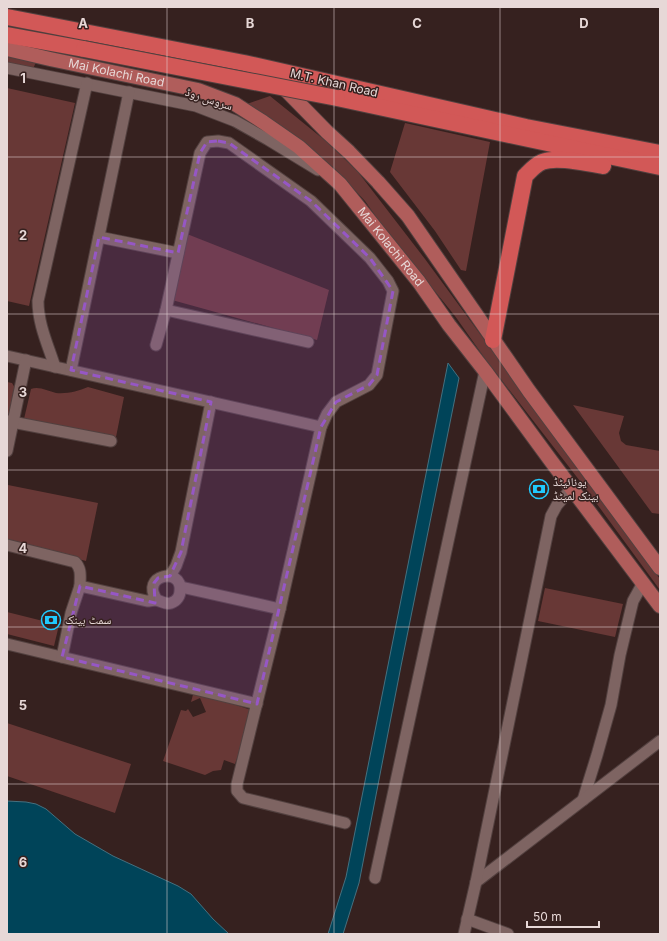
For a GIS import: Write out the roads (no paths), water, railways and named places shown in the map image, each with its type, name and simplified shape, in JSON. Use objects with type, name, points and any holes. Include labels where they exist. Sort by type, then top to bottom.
[{"type":"highway","name":"M.T. Khan Road","points":[[7,18],[244,63],[462,112],[526,132]]},
{"type":"highway","name":"M.T. Khan Road","points":[[7,35],[337,98],[526,132],[658,162]]},
{"type":"highway","points":[[493,340],[525,176],[543,161],[558,160],[580,162],[623,170],[658,162]]},
{"type":"main road","name":"Mai Kolachi Road","points":[[7,48],[50,59],[198,90],[235,104],[264,122],[299,147],[340,184],[419,282],[449,325],[660,606]]},
{"type":"main road","points":[[244,63],[259,68],[270,75],[327,132],[350,152],[408,216],[529,391],[660,568]]},
{"type":"street","points":[[47,76],[50,59]]},
{"type":"street","name":"سروس روڈ","points":[[7,68],[196,106],[235,121],[340,184]]},
{"type":"street","points":[[55,367],[38,312],[38,301],[87,83]]},
{"type":"street","points":[[70,370],[129,92]]},
{"type":"street","points":[[156,345],[166,310],[200,153],[207,142],[218,141],[229,143],[311,201],[370,258],[388,281],[393,291],[377,375],[369,384],[336,402],[327,414],[321,427],[280,610],[237,784],[237,791],[243,798],[345,824]]},
{"type":"street","points":[[99,237],[178,253]]},
{"type":"street","points":[[166,310],[308,342]]},
{"type":"street","points":[[7,356],[321,427]]},
{"type":"street","points":[[7,451],[10,421],[26,360]]},
{"type":"street","points":[[375,878],[485,371]]},
{"type":"street","points":[[170,576],[176,566],[181,552],[211,402]]},
{"type":"street","points":[[10,421],[111,442]]},
{"type":"street","points":[[464,934],[476,882],[550,516],[557,505],[572,488]]},
{"type":"street","points":[[7,545],[75,562],[79,566],[80,586],[71,613],[62,657]]},
{"type":"street","points":[[164,576],[170,576],[177,580],[181,587],[177,600],[171,603],[164,604],[157,600],[154,595],[154,583],[158,578],[164,576]]},
{"type":"street","points":[[583,800],[611,705],[620,655],[633,601],[643,583]]},
{"type":"street","points":[[80,586],[147,601],[157,600]]},
{"type":"street","points":[[181,587],[280,610]]},
{"type":"street","points":[[7,644],[257,704]]},
{"type":"street","points":[[476,882],[660,741]]},
{"type":"street","points":[[467,920],[508,934]]},
{"type":"water","points":[[448,363],[459,378],[359,883],[343,934],[328,934],[346,877]]},
{"type":"water","points":[[7,801],[36,804],[46,809],[75,834],[113,856],[178,886],[191,894],[213,919],[229,934],[7,934]]},
{"type":"place","name":"یونائیٹڈ بینک لمیٹڈ","points":[[539,489]]},
{"type":"place","name":"سمٹ بینک","points":[[51,620]]}]
